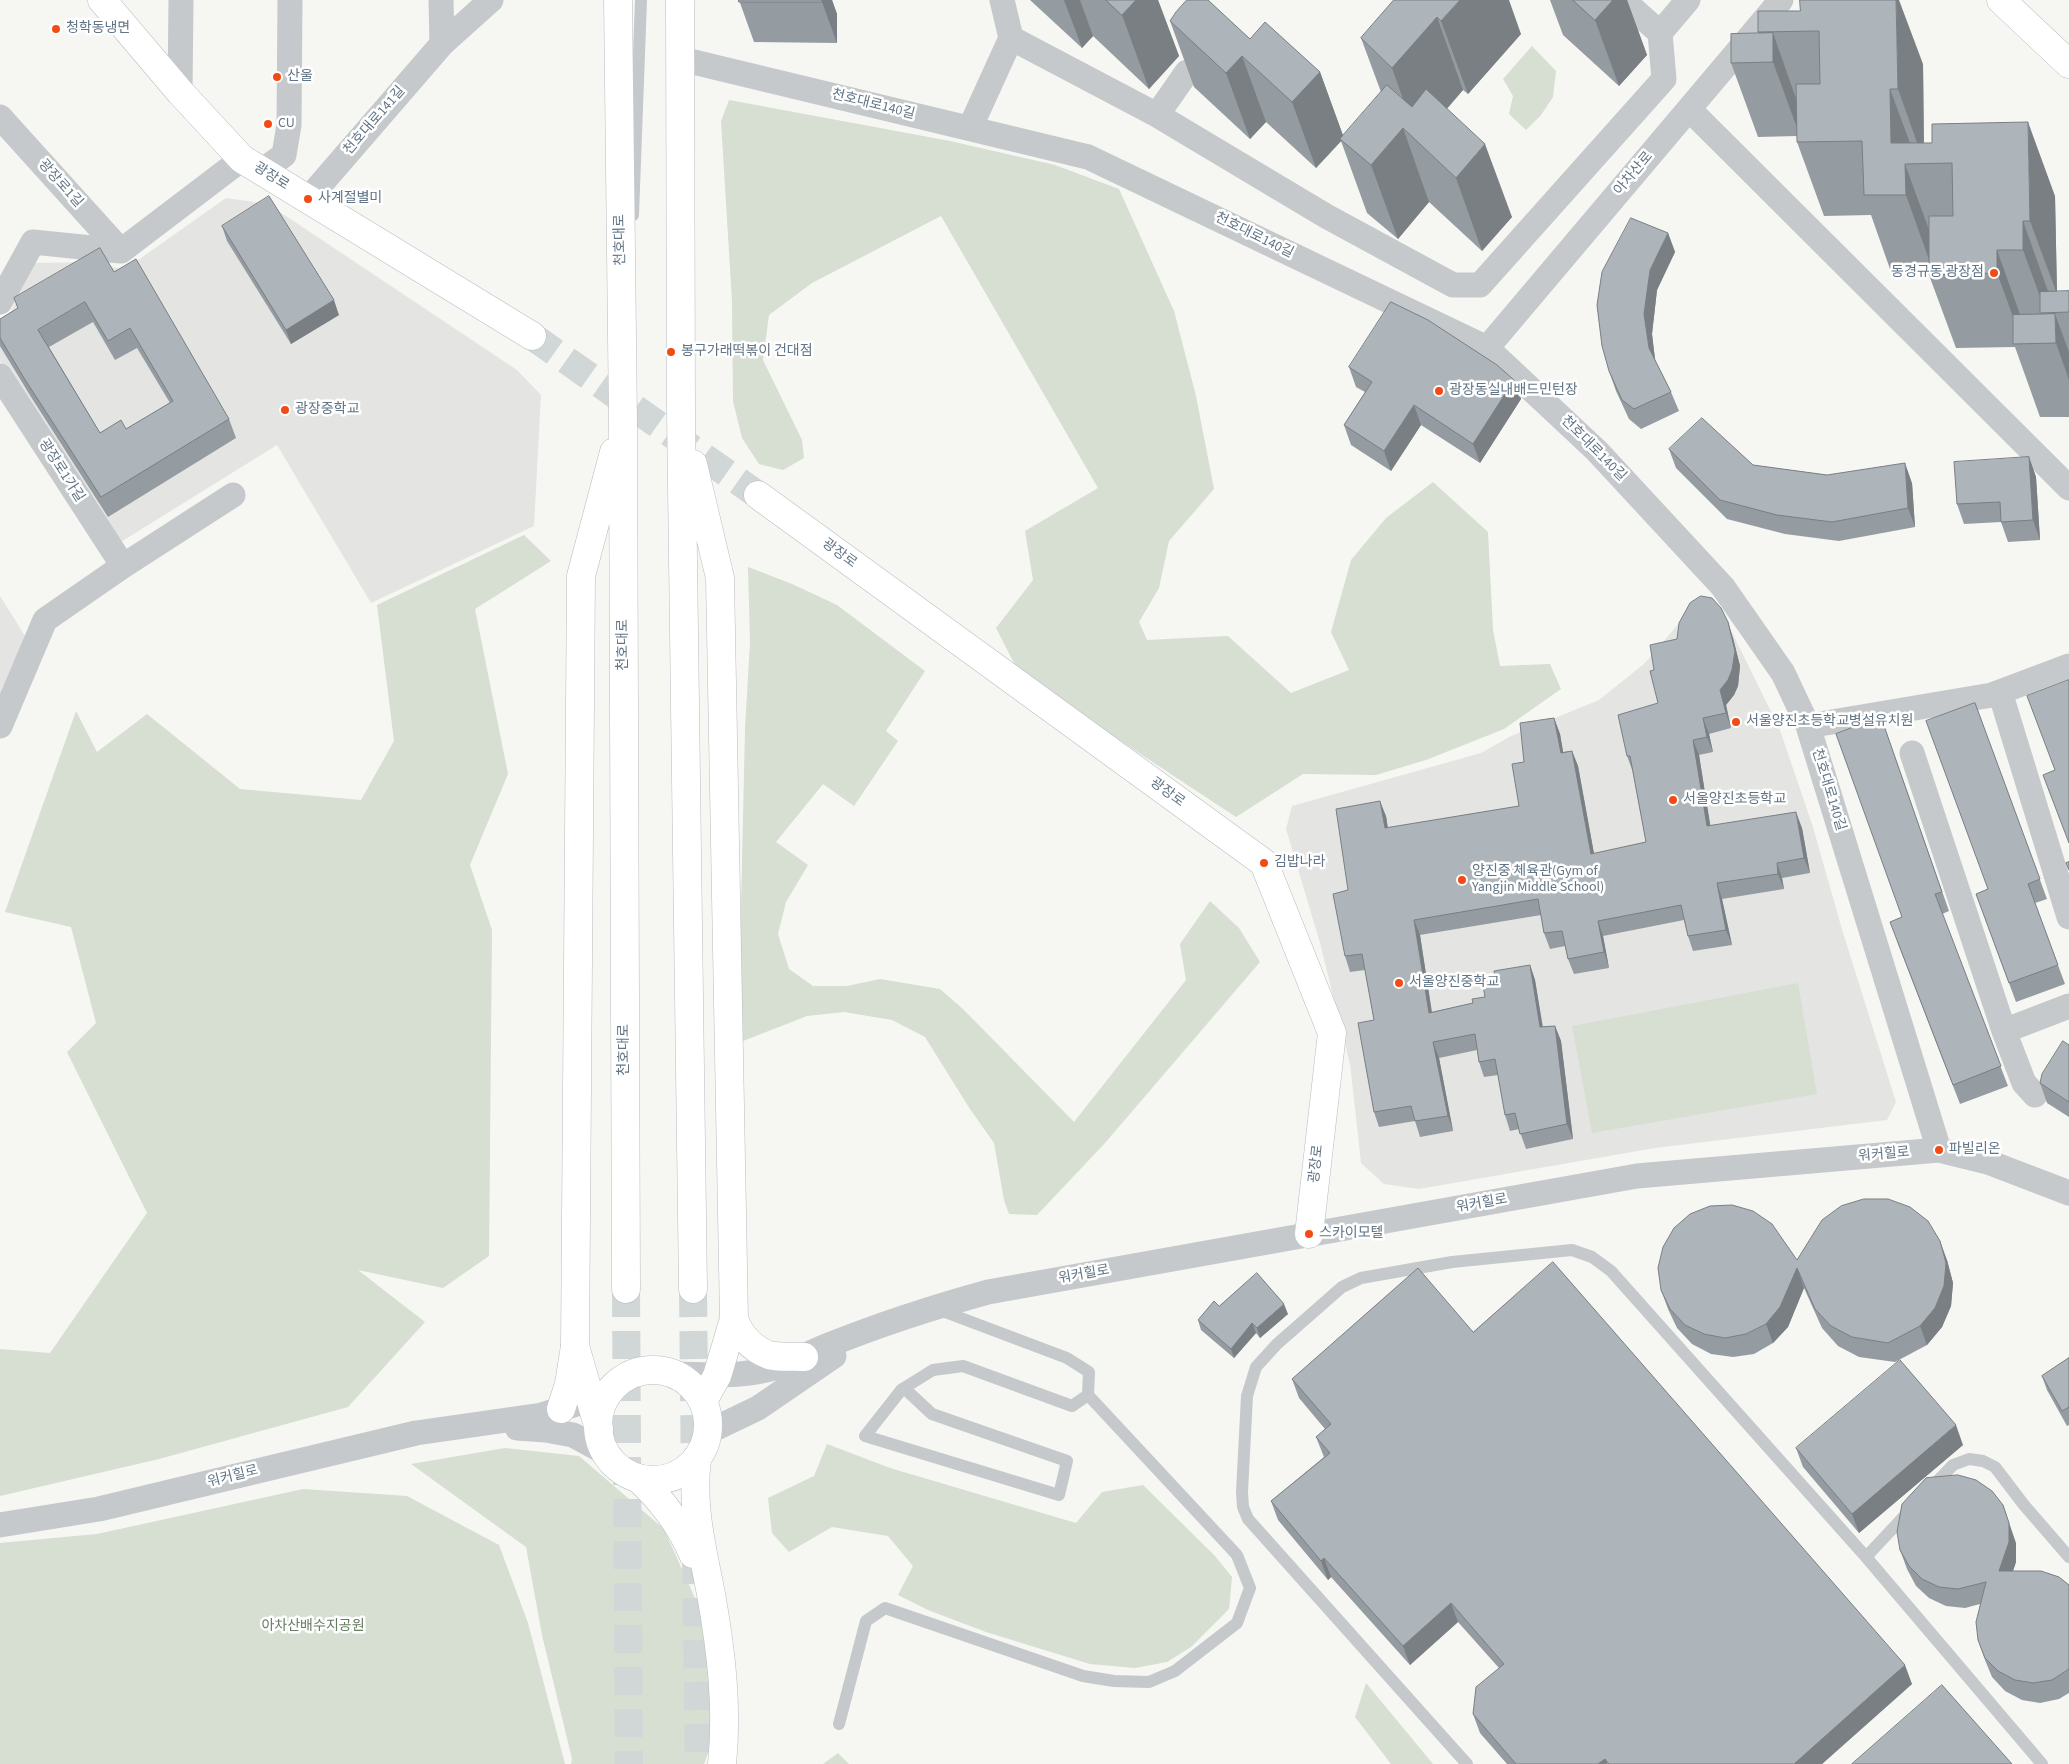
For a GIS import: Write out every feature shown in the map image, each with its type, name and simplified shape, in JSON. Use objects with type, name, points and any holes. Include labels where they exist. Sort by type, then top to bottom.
[{"type":"main road","name":"광장로","points":[[102,0],[180,92],[253,164],[532,336]]},
{"type":"main road","name":"천호대로","points":[[618,0],[623,420],[626,1289]]},
{"type":"main road","points":[[680,0],[681,413],[693,1289]]},
{"type":"main road","points":[[2001,0],[2069,64]]},
{"type":"main road","points":[[681,413],[720,578],[734,1319],[717,1376],[703,1401]]},
{"type":"main road","points":[[561,1409],[569,1384],[575,1346],[580,576],[623,420]]},
{"type":"main road","name":"광장로","points":[[758,495],[1264,863],[1332,1033],[1309,1234]]},
{"type":"main road","points":[[734,1319],[739,1333],[752,1346],[769,1355],[804,1357]]},
{"type":"main road","points":[[575,1346],[598,1397],[603,1441],[622,1470],[638,1478],[658,1496],[680,1525],[710,1592]]},
{"type":"main road","points":[[598,1397],[632,1374],[647,1370],[662,1370],[676,1374],[690,1383],[703,1401],[708,1416],[708,1432],[704,1446],[697,1458],[689,1467],[677,1475],[665,1479],[638,1478]]},
{"type":"main road","points":[[697,1458],[695,1508],[719,1643],[725,1715],[722,1764]]},
{"type":"street","points":[[180,92],[181,0]]},
{"type":"street","points":[[0,302],[33,242],[121,251],[253,164],[284,155],[287,135],[290,0]]},
{"type":"street","points":[[441,0],[442,44]]},
{"type":"street","name":"천호대로141길","points":[[308,199],[442,44],[491,0]]},
{"type":"street","points":[[970,128],[1012,38],[1002,0]]},
{"type":"street","points":[[1012,38],[1157,115],[1326,216],[1453,285],[1480,285],[1664,79],[1660,33],[1623,0]]},
{"type":"street","points":[[1660,33],[1688,0]]},
{"type":"street","name":"아차산로","points":[[1487,348],[1781,0]]},
{"type":"street","name":"천호대로140길","points":[[681,59],[1088,157],[1487,348],[1597,451],[1723,587],[1783,673],[1808,726],[1939,1150]]},
{"type":"street","points":[[1157,115],[1187,72]]},
{"type":"street","points":[[1689,109],[2069,488]]},
{"type":"street","name":"광장로1길","points":[[0,117],[121,251]]},
{"type":"street","name":"광장로1가길","points":[[0,376],[123,566]]},
{"type":"street","points":[[0,726],[45,620],[123,566],[233,495]]},
{"type":"street","points":[[1808,726],[1982,697],[2069,666]]},
{"type":"street","points":[[2000,692],[2069,917]]},
{"type":"street","points":[[1912,753],[2004,1031],[2024,1083],[2035,1095]]},
{"type":"street","points":[[2004,1031],[2069,1006]]},
{"type":"street","name":"워커힐로","points":[[676,1374],[728,1376],[769,1369],[804,1357],[827,1345],[932,1307],[988,1292],[1636,1176],[1939,1150],[1988,1162],[2069,1193]]},
{"type":"street","name":"워커힐로","points":[[708,1432],[758,1408],[830,1358],[897,1320]]},
{"type":"street","name":"워커힐로","points":[[0,1525],[99,1510],[416,1433],[542,1415],[598,1397]]},
{"type":"street","name":"워커힐로","points":[[464,1425],[555,1432],[603,1441]]},
{"type":"lane","points":[[622,347],[632,258],[641,0]]},
{"type":"lane","points":[[1467,1764],[1248,1519],[1243,1507],[1242,1492],[1247,1396],[1256,1367],[1277,1344],[1342,1287],[1361,1278],[1452,1262],[1572,1250],[1592,1257],[1611,1271],[1866,1557],[2042,1764]]},
{"type":"lane","points":[[839,1724],[866,1621],[885,1608],[1083,1676],[1114,1681],[1149,1682],[1175,1671],[1237,1623],[1250,1588],[1237,1555],[1088,1394],[1089,1372],[1067,1358],[932,1307]]},
{"type":"lane","points":[[903,1389],[932,1414],[1067,1461],[1060,1495],[865,1436],[903,1389],[933,1370],[963,1366],[1072,1406],[1088,1394]]},
{"type":"lane","points":[[1866,1557],[1953,1465],[1969,1460],[1983,1461],[1995,1466],[2024,1505],[2069,1557]]},
{"type":"shaded area","name":"광장중학교","points":[[226,198],[268,204],[517,370],[541,395],[534,526],[371,603],[277,445],[116,545],[0,361],[0,335],[33,263],[94,262],[124,270]]},
{"type":"shaded area","points":[[0,596],[27,639],[0,702]]},
{"type":"shaded area","points":[[1692,608],[1725,618],[1780,730],[1813,827],[1841,926],[1896,1102],[1887,1120],[1655,1148],[1419,1189],[1384,1184],[1361,1163],[1350,1064],[1320,943],[1286,829],[1292,806],[1481,753],[1511,736],[1599,700],[1645,663]]},
{"type":"green space","points":[[1532,46],[1556,71],[1553,97],[1541,115],[1526,130],[1509,114],[1513,96],[1503,79]]},
{"type":"green space","points":[[729,100],[950,141],[1055,165],[1119,189],[1174,311],[1196,396],[1214,489],[1169,541],[1159,588],[1139,622],[1147,640],[1228,636],[1291,693],[1349,670],[1331,632],[1351,560],[1386,518],[1433,482],[1488,532],[1493,630],[1500,666],[1550,664],[1561,689],[1504,729],[1426,760],[1376,775],[1303,774],[1236,817],[1101,728],[1016,667],[996,628],[1033,580],[1025,531],[1098,488],[941,216],[812,283],[769,315],[763,360],[802,440],[804,458],[783,470],[759,464],[742,438],[733,401],[732,301],[721,121]]},
{"type":"green space","points":[[524,535],[551,561],[475,609],[508,774],[470,865],[492,930],[489,1256],[443,1288],[358,1270],[425,1322],[348,1407],[159,1459],[0,1496],[0,1349],[50,1353],[147,1213],[67,1052],[96,1023],[71,927],[5,912],[76,711],[97,752],[147,714],[240,789],[361,800],[394,741],[377,605]]},
{"type":"green space","points":[[748,567],[792,584],[837,605],[925,671],[886,731],[898,741],[854,806],[823,784],[776,842],[808,865],[786,902],[778,934],[789,969],[813,986],[847,986],[880,979],[940,989],[963,1009],[1074,1122],[1186,980],[1180,944],[1210,901],[1239,928],[1260,962],[1105,1143],[1037,1215],[1009,1214],[1004,1200],[994,1143],[970,1109],[925,1037],[892,1020],[844,1012],[807,1016],[738,1043],[745,729],[750,642]]},
{"type":"green space","points":[[1798,983],[1817,1094],[1592,1133],[1572,1026]]},
{"type":"green space","points":[[827,1444],[890,1468],[1076,1523],[1102,1492],[1143,1485],[1215,1556],[1232,1577],[1229,1609],[1191,1647],[1167,1662],[1135,1668],[1090,1664],[986,1632],[928,1610],[898,1595],[913,1566],[888,1536],[832,1527],[789,1552],[772,1533],[768,1498],[814,1476]]},
{"type":"green space","points":[[505,1448],[579,1456],[664,1529],[711,1634],[712,1742],[704,1764],[571,1764],[572,1759],[542,1635],[526,1547],[411,1464]]},
{"type":"green space","name":"아차산배수지공원","points":[[303,1489],[407,1496],[499,1545],[528,1623],[565,1764],[0,1764],[0,1543],[97,1534]]},
{"type":"green space","points":[[1366,1683],[1433,1764],[1391,1764],[1355,1717]]},
{"type":"green space","points":[[838,1753],[849,1764],[823,1764]]},
{"type":"building","points":[[739,0],[822,0],[822,2],[739,2]]},
{"type":"building","points":[[1106,0],[1136,0],[1122,15]]},
{"type":"building","points":[[1187,0],[1208,0],[1250,39],[1265,22],[1320,72],[1292,102],[1242,56],[1226,73],[1170,21]]},
{"type":"building","points":[[1394,0],[1460,0],[1441,21],[1437,17],[1392,68],[1361,38]]},
{"type":"building","points":[[1573,0],[1613,0],[1595,20]]},
{"type":"building","points":[[1800,0],[1896,0],[1898,89],[1890,89],[1891,143],[1932,143],[1932,124],[2028,122],[2030,221],[2023,221],[2023,250],[1997,250],[1997,273],[1929,275],[1929,216],[1953,216],[1952,163],[1905,164],[1906,195],[1864,195],[1862,141],[1797,142],[1796,84],[1820,84],[1819,31],[1758,32],[1758,11],[1800,11]]},
{"type":"building","points":[[1773,33],[1773,62],[1731,63],[1731,34]]},
{"type":"building","points":[[1387,85],[1412,107],[1426,89],[1485,144],[1456,178],[1403,128],[1371,165],[1340,139]]},
{"type":"building","points":[[269,196],[334,300],[286,330],[222,226]]},
{"type":"building","points":[[1631,218],[1668,233],[1650,270],[1644,314],[1649,348],[1671,392],[1634,409],[1622,400],[1609,371],[1602,346],[1597,305],[1602,272]]},
{"type":"building","points":[[100,248],[114,272],[136,259],[229,419],[101,497],[0,338],[0,319],[18,308],[14,298]],"holes":[[[85,302],[108,341],[130,328],[173,401],[126,429],[121,420],[100,433],[38,330]]]},
{"type":"building","points":[[2069,291],[2069,312],[2040,313],[2040,292]]},
{"type":"building","name":"광장동실내배드민턴장","points":[[1391,302],[1428,320],[1497,365],[1514,380],[1473,444],[1414,405],[1384,451],[1344,425],[1372,382],[1349,367]]},
{"type":"building","points":[[2055,314],[2056,343],[2013,344],[2013,315]]},
{"type":"building","points":[[1702,418],[1753,465],[1827,475],[1905,463],[1908,508],[1832,522],[1777,515],[1720,500],[1669,449]]},
{"type":"building","points":[[2029,457],[2033,520],[2001,522],[2000,502],[1957,504],[1954,462]]},
{"type":"building","points":[[1701,596],[1712,598],[1721,608],[1728,622],[1735,651],[1732,670],[1728,680],[1720,690],[1726,713],[1703,718],[1707,737],[1693,740],[1707,826],[1796,812],[1804,858],[1777,863],[1778,874],[1717,883],[1726,930],[1688,936],[1681,905],[1598,921],[1604,952],[1568,959],[1562,931],[1544,933],[1538,899],[1414,920],[1429,1013],[1473,1003],[1472,999],[1485,997],[1482,979],[1495,977],[1494,971],[1530,965],[1540,1027],[1555,1026],[1567,1124],[1520,1134],[1515,1113],[1505,1115],[1495,1059],[1479,1062],[1475,1034],[1433,1042],[1448,1116],[1415,1121],[1411,1106],[1374,1112],[1358,1023],[1374,1020],[1362,954],[1345,956],[1333,894],[1348,890],[1336,809],[1380,801],[1385,828],[1519,806],[1512,764],[1524,762],[1520,723],[1554,718],[1561,753],[1572,751],[1591,854],[1646,842],[1630,756],[1627,756],[1618,715],[1658,703],[1650,671],[1654,670],[1650,645],[1677,639],[1679,623],[1690,603]]},
{"type":"building","points":[[2069,680],[2069,843],[2043,775],[2055,770],[2027,696]]},
{"type":"building","points":[[1975,703],[2040,879],[2028,884],[2058,965],[2009,983],[1976,894],[1988,889],[1926,721]]},
{"type":"building","points":[[1881,717],[1942,892],[1935,894],[2001,1066],[1953,1085],[1890,922],[1902,917],[1836,734]]},
{"type":"building","points":[[2063,1041],[2069,1045],[2069,1102],[2040,1083],[2042,1074]]},
{"type":"building","points":[[1864,1199],[1888,1199],[1910,1207],[1928,1221],[1940,1241],[1946,1263],[1944,1286],[1935,1308],[1920,1326],[1888,1343],[1852,1337],[1831,1326],[1815,1309],[1797,1268],[1780,1307],[1766,1324],[1746,1334],[1725,1338],[1704,1334],[1685,1325],[1670,1309],[1661,1290],[1658,1268],[1663,1247],[1674,1228],[1690,1214],[1710,1206],[1732,1205],[1753,1211],[1772,1224],[1797,1260],[1822,1220],[1841,1206]]},
{"type":"building","points":[[1553,1262],[1905,1665],[1794,1764],[1609,1764],[1605,1759],[1598,1764],[1516,1764],[1473,1714],[1476,1687],[1504,1664],[1451,1603],[1403,1646],[1324,1558],[1321,1561],[1271,1501],[1330,1453],[1316,1437],[1331,1424],[1292,1379],[1418,1268],[1473,1332]]},
{"type":"building","points":[[1257,1273],[1284,1304],[1257,1328],[1252,1323],[1231,1349],[1198,1320],[1214,1301],[1219,1306]]},
{"type":"building","points":[[2069,1358],[2069,1407],[2062,1411],[2042,1376]]},
{"type":"building","points":[[1900,1360],[1956,1425],[1852,1514],[1796,1448]]},
{"type":"building","points":[[1958,1475],[1976,1480],[1992,1491],[2003,1505],[2009,1523],[2009,1542],[1999,1571],[2041,1571],[2059,1577],[2069,1585],[2069,1669],[2052,1680],[2033,1683],[2015,1680],[1998,1671],[1985,1658],[1978,1640],[1976,1622],[1986,1582],[1958,1589],[1939,1587],[1922,1579],[1909,1566],[1900,1550],[1897,1532],[1902,1504],[1926,1478]]},
{"type":"building","points":[[1942,1685],[2012,1764],[1852,1764]]},
{"type":"tunnel","points":[[532,336],[758,495]]},
{"type":"tunnel","points":[[626,1289],[629,1764]]},
{"type":"tunnel","points":[[693,1289],[695,1483]]},
{"type":"tunnel","points":[[696,1556],[699,1764]]},
{"type":"place","name":"청학동냉면","points":[[56,29]]},
{"type":"place","name":"산울","points":[[277,77]]},
{"type":"place","name":"CU","points":[[268,124]]},
{"type":"place","name":"사계절별미","points":[[308,199]]},
{"type":"place","name":"동경규동 광장점","points":[[1994,273]]},
{"type":"place","name":"봉구가래떡볶이 건대점","points":[[671,352]]},
{"type":"place","name":"광장동실내배드민턴장","points":[[1439,391]]},
{"type":"place","name":"광장중학교","points":[[285,410]]},
{"type":"place","name":"서울양진초등학교병설유치원","points":[[1736,722]]},
{"type":"place","name":"서울양진초등학교","points":[[1673,800]]},
{"type":"place","name":"김밥나라","points":[[1264,863]]},
{"type":"place","name":"양진중 체육관(Gym of Yangjin Middle School)","points":[[1462,880]]},
{"type":"place","name":"서울양진중학교","points":[[1399,983]]},
{"type":"place","name":"파빌리온","points":[[1939,1150]]},
{"type":"place","name":"스카이모텔","points":[[1309,1234]]}]
